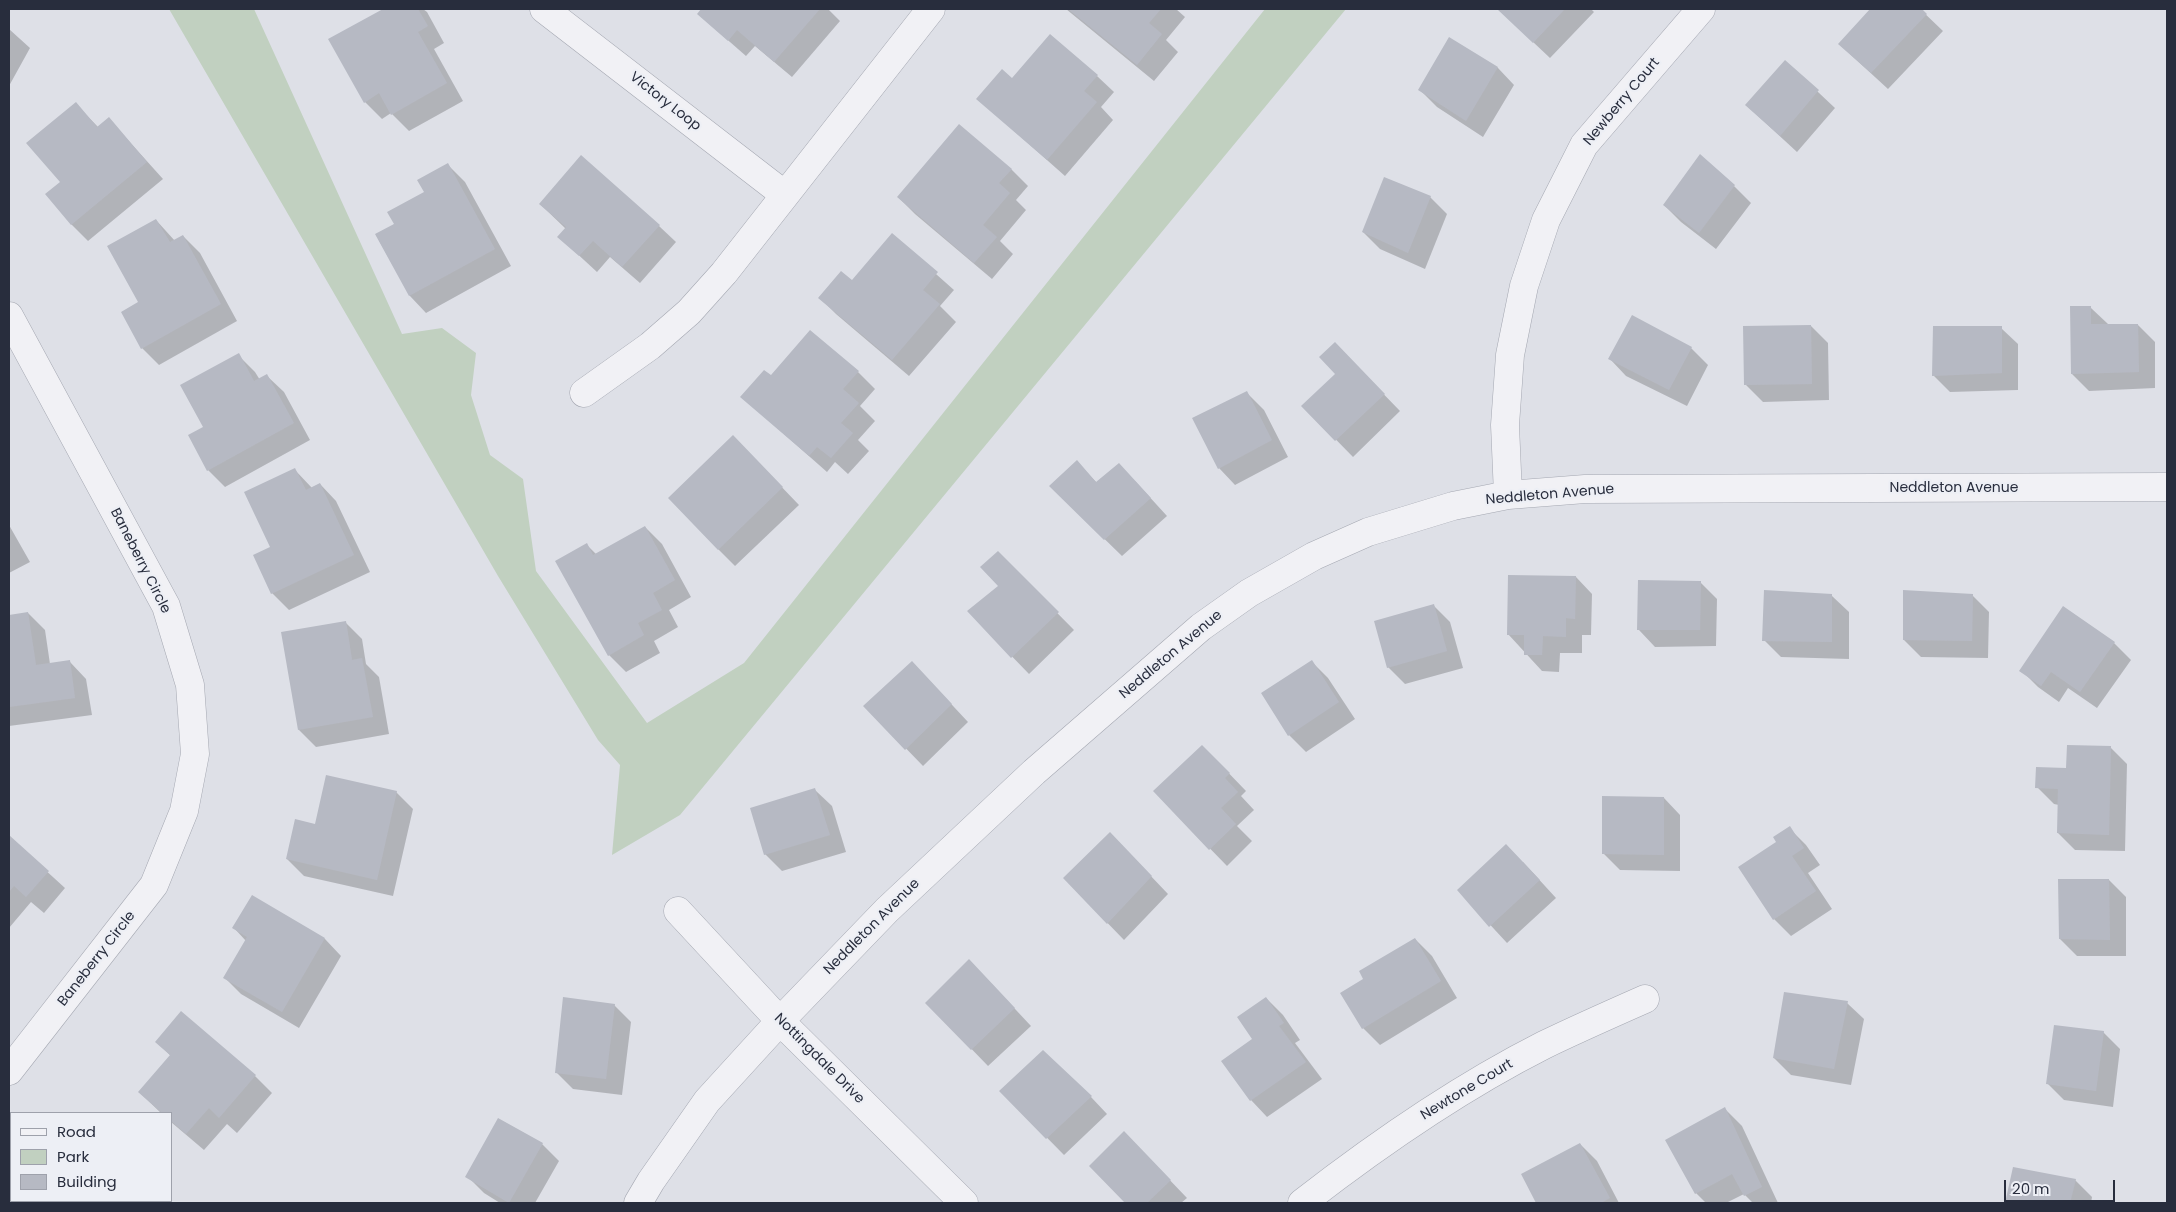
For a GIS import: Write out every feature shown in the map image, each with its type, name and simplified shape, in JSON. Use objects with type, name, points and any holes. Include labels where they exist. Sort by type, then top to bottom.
[{"type":"street","name":"Victory Loop","points":[[544,9],[785,195]]},
{"type":"street","points":[[584,393],[650,346],[689,312],[724,273],[931,9]]},
{"type":"street","name":"Newberry Court","points":[[1508,495],[1505,425],[1510,355],[1524,286],[1546,220],[1584,145],[1701,9]]},
{"type":"street","name":"Baneberry Circle","points":[[9,316],[166,606],[190,685],[195,754],[184,811],[154,885],[9,1071]]},
{"type":"street","name":"Neddleton Avenue","points":[[638,1203],[651,1181],[707,1101],[780,1021],[887,910],[1034,772],[1201,627],[1249,593],[1314,556],[1368,532],[1453,506],[1508,495],[1585,489],[2167,487]]},
{"type":"street","name":"Nottingdale Drive","points":[[678,911],[780,1021],[964,1203]]},
{"type":"street","name":"Newtone Court","points":[[1302,1203],[1373,1149],[1447,1100],[1544,1045],[1645,999]]},
{"type":"green space","points":[[169,9],[254,9],[402,334],[442,328],[476,353],[471,395],[490,455],[523,479],[536,571],[647,723],[744,663],[1265,9],[1346,9],[680,815],[612,855],[620,765],[598,740],[498,576]]},
{"type":"building","points":[[383,9],[418,9],[428,26],[418,32],[447,83],[391,115],[379,93],[364,103],[328,39]]},
{"type":"building","points":[[701,9],[820,9],[774,62],[737,30],[728,41],[697,14]]},
{"type":"building","points":[[1068,9],[1161,9],[1149,23],[1162,34],[1137,65]]},
{"type":"building","points":[[1497,9],[1565,9],[1533,43]]},
{"type":"building","points":[[1870,9],[1922,9],[1927,14],[1871,73],[1838,44]]},
{"type":"building","points":[[1050,34],[1098,75],[1084,91],[1097,102],[1047,160],[976,99],[1002,69],[1012,78]]},
{"type":"building","points":[[1449,37],[1498,67],[1466,121],[1418,90]]},
{"type":"building","points":[[1785,60],[1819,90],[1780,136],[1745,105]]},
{"type":"building","points":[[76,102],[97,127],[109,117],[147,162],[71,225],[45,194],[60,182],[26,143]]},
{"type":"building","points":[[959,124],[1012,169],[999,183],[1010,193],[983,225],[997,237],[974,263],[897,197]]},
{"type":"building","points":[[1700,154],[1735,185],[1699,233],[1663,205]]},
{"type":"building","points":[[581,155],[660,225],[622,267],[593,241],[579,256],[557,237],[566,227],[539,204]]},
{"type":"building","points":[[448,163],[495,249],[409,296],[375,234],[394,224],[387,212],[424,192],[417,180]]},
{"type":"building","points":[[1384,177],[1431,196],[1408,253],[1362,232]]},
{"type":"building","points":[[156,219],[170,242],[183,235],[221,304],[141,349],[121,312],[138,302],[107,246]]},
{"type":"building","points":[[892,233],[938,272],[923,290],[940,304],[892,360],[818,298],[841,271],[852,280]]},
{"type":"building","points":[[2070,306],[2091,306],[2091,324],[2138,324],[2139,372],[2071,374]]},
{"type":"building","points":[[1632,315],[1692,347],[1669,390],[1608,359]]},
{"type":"building","points":[[1811,325],[1812,384],[1744,385],[1743,326]]},
{"type":"building","points":[[1933,326],[2002,326],[2002,373],[1932,376]]},
{"type":"building","points":[[810,330],[859,371],[843,389],[859,403],[841,423],[853,433],[831,458],[817,447],[809,456],[740,397],[764,370],[771,375]]},
{"type":"building","points":[[1335,342],[1385,394],[1335,441],[1301,406],[1335,374],[1319,357]]},
{"type":"building","points":[[239,353],[254,381],[267,374],[294,423],[207,471],[188,435],[203,427],[180,385]]},
{"type":"building","points":[[1247,391],[1272,440],[1218,469],[1192,418]]},
{"type":"building","points":[[733,435],[783,487],[718,550],[668,498]]},
{"type":"building","points":[[1077,460],[1096,482],[1119,463],[1151,498],[1104,540],[1049,486]]},
{"type":"building","points":[[295,468],[306,490],[320,483],[354,555],[271,594],[253,555],[270,547],[244,492]]},
{"type":"building","points":[[645,526],[675,580],[653,593],[662,610],[638,623],[644,635],[608,656],[555,561],[587,543],[593,555]]},
{"type":"building","points":[[998,551],[1059,612],[1011,658],[967,611],[998,586],[980,567]]},
{"type":"building","points":[[1508,575],[1576,576],[1575,619],[1566,618],[1566,637],[1543,636],[1542,655],[1524,655],[1524,635],[1507,635]]},
{"type":"building","points":[[1638,580],[1701,581],[1700,630],[1637,630]]},
{"type":"building","points":[[1764,590],[1832,594],[1832,642],[1762,641]]},
{"type":"building","points":[[1903,590],[1973,594],[1972,641],[1903,640]]},
{"type":"building","points":[[1434,604],[1447,651],[1387,668],[1374,621]]},
{"type":"building","points":[[2063,606],[2115,642],[2080,692],[2051,672],[2041,686],[2019,671]]},
{"type":"building","points":[[28,612],[36,665],[70,660],[75,698],[9,707],[9,615]]},
{"type":"building","points":[[346,621],[352,660],[362,658],[373,717],[298,730],[281,632]]},
{"type":"building","points":[[1312,660],[1339,702],[1288,736],[1261,693]]},
{"type":"building","points":[[912,661],[952,704],[905,750],[863,706]]},
{"type":"building","points":[[1202,745],[1230,773],[1225,778],[1238,792],[1221,808],[1236,824],[1209,850],[1153,791]]},
{"type":"building","points":[[2067,745],[2111,746],[2109,835],[2057,833],[2058,789],[2035,788],[2036,767],[2066,768]]},
{"type":"building","points":[[326,775],[397,791],[377,880],[286,859],[295,819],[315,824]]},
{"type":"building","points":[[815,788],[830,835],[764,855],[750,808]]},
{"type":"building","points":[[1602,796],[1664,797],[1664,855],[1602,854]]},
{"type":"building","points":[[1790,826],[1804,848],[1792,856],[1816,891],[1773,920],[1738,867],[1776,842],[1773,837]]},
{"type":"building","points":[[1110,832],[1152,876],[1107,924],[1063,878]]},
{"type":"building","points":[[9,835],[49,871],[26,897],[14,886],[9,892]]},
{"type":"building","points":[[1506,844],[1540,880],[1489,927],[1457,890]]},
{"type":"building","points":[[2058,879],[2109,879],[2110,940],[2059,939]]},
{"type":"building","points":[[252,895],[325,938],[282,1012],[223,978],[247,937],[232,928]]},
{"type":"building","points":[[1415,938],[1441,981],[1362,1029],[1340,993],[1363,979],[1359,971]]},
{"type":"building","points":[[969,959],[1015,1008],[971,1050],[925,1003]]},
{"type":"building","points":[[1784,992],[1848,1001],[1834,1069],[1773,1058]]},
{"type":"building","points":[[563,997],[615,1004],[606,1079],[555,1073]]},
{"type":"building","points":[[1266,997],[1284,1023],[1279,1026],[1306,1062],[1250,1101],[1221,1061],[1252,1039],[1237,1017]]},
{"type":"building","points":[[181,1011],[256,1075],[219,1118],[209,1108],[186,1134],[172,1122],[172,1112],[161,1112],[138,1092],[170,1055],[155,1042]]},
{"type":"building","points":[[2054,1025],[2104,1031],[2096,1091],[2046,1084]]},
{"type":"building","points":[[1043,1050],[1092,1096],[1046,1139],[999,1091]]},
{"type":"building","points":[[1725,1107],[1762,1187],[1744,1196],[1732,1174],[1695,1194],[1665,1140]]},
{"type":"building","points":[[498,1118],[543,1143],[509,1203],[465,1177]]},
{"type":"building","points":[[1124,1131],[1171,1180],[1147,1203],[1125,1203],[1089,1166]]},
{"type":"building","points":[[1580,1143],[1610,1198],[1601,1203],[1536,1203],[1521,1174]]},
{"type":"building","points":[[2013,1167],[2076,1179],[2070,1203],[2005,1203]]},
{"type":"building","points":[[38,1202],[137,1202],[136,1203]]}]
